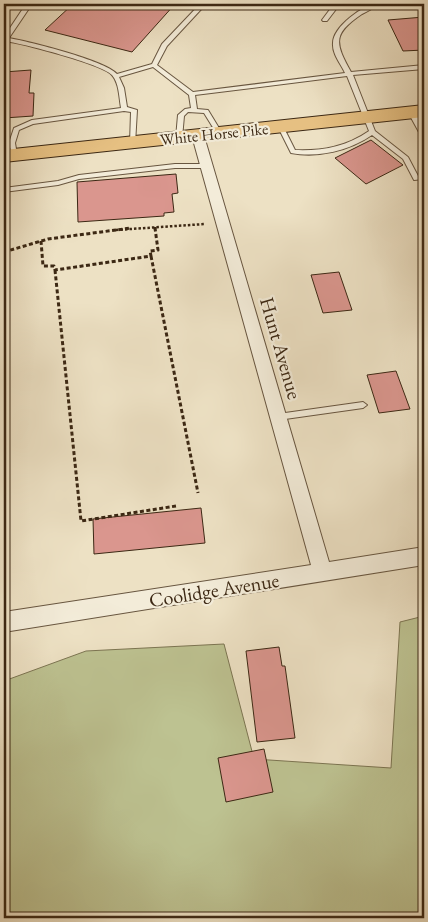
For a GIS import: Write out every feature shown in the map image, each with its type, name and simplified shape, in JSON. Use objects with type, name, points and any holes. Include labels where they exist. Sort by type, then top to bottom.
[{"type":"highway","name":"White Horse Pike","points":[[10,152],[189,137],[281,127],[369,125],[419,112]]},
{"type":"street","points":[[419,112],[424,131]]},
{"type":"street","name":"Hunt Avenue","points":[[189,137],[207,166],[323,573]]},
{"type":"street","name":"Coolidge Avenue","points":[[4,622],[424,556]]},
{"type":"lane","points":[[29,4],[4,39],[20,42],[110,70],[122,86],[124,109]]},
{"type":"lane","points":[[115,76],[154,65],[164,45],[203,4]]},
{"type":"lane","points":[[325,20],[338,4]]},
{"type":"lane","points":[[376,4],[345,25],[337,36],[336,47],[369,125],[406,158],[416,178],[424,177]]},
{"type":"lane","points":[[154,65],[192,94],[349,74],[424,67]]},
{"type":"lane","points":[[192,94],[194,110]]},
{"type":"lane","points":[[10,152],[16,129],[32,122],[124,109],[134,110],[133,142]]},
{"type":"lane","points":[[189,137],[180,115],[187,110],[206,111],[219,133]]},
{"type":"lane","points":[[281,127],[293,152],[316,153],[342,149],[361,141],[369,125]]},
{"type":"lane","points":[[4,138],[10,152]]},
{"type":"lane","points":[[4,190],[58,183],[79,177],[162,168],[207,166]]},
{"type":"lane","points":[[278,417],[363,405]]},
{"type":"path","points":[[4,252],[66,236],[155,227],[223,223]]},
{"type":"path","points":[[155,227],[158,250],[150,251],[198,493]]},
{"type":"path","points":[[42,241],[44,266],[54,266],[55,270],[81,521],[176,506]]},
{"type":"path","points":[[55,270],[151,256]]},
{"type":"green space","points":[[424,616],[424,918],[4,918],[4,681],[86,651],[224,644],[254,759],[391,768],[400,622]]},
{"type":"building","points":[[73,4],[175,4],[132,52],[45,30]]},
{"type":"building","points":[[424,17],[424,50],[403,51],[388,20]]},
{"type":"building","points":[[31,70],[29,93],[34,93],[33,116],[4,118],[4,72]]},
{"type":"building","points":[[371,140],[403,165],[366,184],[335,158]]},
{"type":"building","points":[[176,174],[178,193],[172,194],[174,212],[164,213],[164,216],[78,222],[77,182]]},
{"type":"building","points":[[339,272],[352,310],[323,313],[311,275]]},
{"type":"building","points":[[396,371],[410,409],[379,413],[367,375]]},
{"type":"building","points":[[201,508],[205,543],[94,554],[93,519]]},
{"type":"building","points":[[279,647],[282,666],[285,666],[295,738],[257,742],[246,651]]},
{"type":"building","points":[[264,749],[273,792],[226,802],[218,758]]}]
